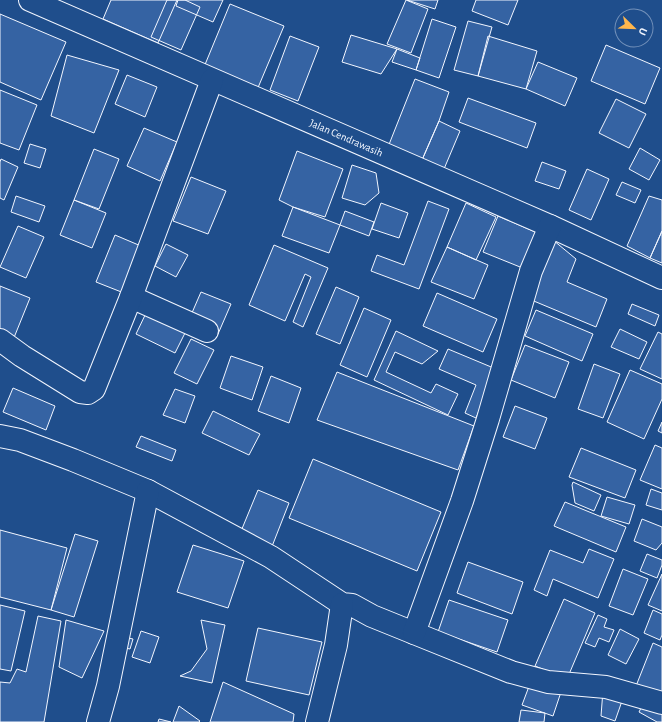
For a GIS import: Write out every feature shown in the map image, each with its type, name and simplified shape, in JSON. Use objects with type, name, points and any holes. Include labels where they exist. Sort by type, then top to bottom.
[{"type":"street","name":"Jalan Cendrawasih","points":[[30,0],[550,226],[662,278]]},
{"type":"street","points":[[0,340],[22,356],[80,392],[88,392],[94,389],[131,297],[212,80]]},
{"type":"street","points":[[414,634],[462,501],[488,419],[531,271],[550,226]]},
{"type":"street","points":[[131,297],[206,331]]},
{"type":"street","points":[[0,436],[20,440],[148,491],[271,557],[342,604],[352,605],[372,616],[414,634],[511,672],[548,682],[606,687],[662,703]]},
{"type":"street","points":[[98,722],[108,686],[148,491]]},
{"type":"street","points":[[317,722],[336,644],[342,604]]},
{"type":"building","points":[[111,0],[177,0],[158,43],[103,19]]},
{"type":"building","points":[[167,0],[185,0],[200,7],[181,50],[151,37]]},
{"type":"building","points":[[178,0],[223,0],[213,22],[176,6]]},
{"type":"building","points":[[406,0],[428,9],[411,53],[387,44]]},
{"type":"building","points":[[407,0],[438,0],[435,9]]},
{"type":"building","points":[[476,0],[518,0],[508,25],[472,11]]},
{"type":"building","points":[[230,4],[284,26],[257,90],[204,67]]},
{"type":"building","points":[[0,14],[66,42],[41,100],[0,82]]},
{"type":"building","points":[[432,19],[456,27],[439,78],[416,70]]},
{"type":"building","points":[[468,21],[492,27],[478,76],[454,70]]},
{"type":"building","points":[[351,35],[397,49],[381,74],[342,62]]},
{"type":"building","points":[[290,36],[319,47],[298,101],[270,90]]},
{"type":"building","points":[[488,36],[537,51],[526,89],[478,76]]},
{"type":"building","points":[[606,45],[660,68],[645,104],[591,81]]},
{"type":"building","points":[[397,49],[420,58],[416,70],[392,62]]},
{"type":"building","points":[[67,55],[119,70],[94,133],[51,116]]},
{"type":"building","points":[[538,62],[577,78],[565,106],[526,89]]},
{"type":"building","points":[[127,75],[157,87],[145,117],[115,104]]},
{"type":"building","points":[[415,79],[449,92],[439,121],[422,160],[388,147]]},
{"type":"building","points":[[0,90],[37,105],[19,150],[0,143]]},
{"type":"building","points":[[468,98],[536,123],[527,148],[459,122]]},
{"type":"building","points":[[616,99],[646,114],[629,148],[599,133]]},
{"type":"building","points":[[439,121],[460,131],[444,169],[422,160]]},
{"type":"building","points":[[144,128],[177,142],[160,181],[127,166]]},
{"type":"building","points":[[30,144],[46,149],[40,168],[24,163]]},
{"type":"building","points":[[640,148],[660,160],[649,180],[629,169]]},
{"type":"building","points":[[94,149],[119,159],[99,209],[74,200]]},
{"type":"building","points":[[297,151],[343,169],[325,217],[293,207],[279,200]]},
{"type":"building","points":[[1,159],[18,167],[4,200],[0,198]]},
{"type":"building","points":[[542,162],[566,171],[559,189],[535,181]]},
{"type":"building","points":[[352,165],[376,173],[379,193],[365,205],[342,198]]},
{"type":"building","points":[[587,169],[609,179],[591,220],[569,210]]},
{"type":"building","points":[[191,177],[226,191],[208,234],[173,221]]},
{"type":"building","points":[[622,182],[641,190],[635,203],[616,195]]},
{"type":"building","points":[[16,196],[45,206],[39,222],[11,212]]},
{"type":"building","points":[[649,196],[662,200],[662,231],[650,258],[627,246]]},
{"type":"building","points":[[74,200],[106,213],[92,248],[60,235]]},
{"type":"building","points":[[428,201],[449,209],[419,289],[371,271],[377,255],[404,265]]},
{"type":"building","points":[[381,203],[408,213],[399,238],[372,229]]},
{"type":"building","points":[[466,203],[496,217],[476,260],[447,247]]},
{"type":"building","points":[[293,207],[340,225],[329,253],[282,236]]},
{"type":"building","points":[[345,211],[374,222],[369,236],[340,225]]},
{"type":"building","points":[[498,216],[540,234],[525,269],[483,252]]},
{"type":"building","points":[[18,226],[44,237],[26,278],[0,267]]},
{"type":"building","points":[[662,231],[662,263],[650,258]]},
{"type":"building","points":[[115,235],[148,249],[129,295],[96,282]]},
{"type":"building","points":[[553,240],[576,259],[567,282],[607,299],[596,327],[529,299]]},
{"type":"building","points":[[166,244],[188,255],[176,277],[155,266]]},
{"type":"building","points":[[274,245],[328,268],[303,327],[293,322],[311,277],[305,274],[285,321],[249,305]]},
{"type":"building","points":[[447,247],[488,265],[474,299],[431,282]]},
{"type":"building","points":[[0,286],[30,298],[11,345],[0,331]]},
{"type":"building","points":[[336,287],[359,297],[340,344],[316,334]]},
{"type":"building","points":[[201,292],[231,304],[218,334],[188,322]]},
{"type":"building","points":[[437,293],[497,319],[483,352],[423,326]]},
{"type":"building","points":[[632,304],[659,315],[655,326],[628,314]]},
{"type":"building","points":[[364,308],[391,320],[367,377],[340,365]]},
{"type":"building","points":[[536,310],[593,334],[582,361],[525,336]]},
{"type":"building","points":[[147,311],[186,331],[175,353],[136,334]]},
{"type":"building","points":[[620,329],[647,342],[639,359],[611,347]]},
{"type":"building","points":[[396,331],[438,351],[422,364],[395,352],[386,372],[431,393],[436,384],[458,394],[448,415],[374,380]]},
{"type":"building","points":[[658,332],[662,334],[662,379],[640,369]]},
{"type":"building","points":[[191,339],[214,350],[197,384],[174,373]]},
{"type":"building","points":[[525,345],[569,362],[555,398],[511,380]]},
{"type":"building","points":[[448,349],[496,369],[476,418],[465,413],[476,385],[439,369]]},
{"type":"building","points":[[231,356],[263,367],[252,400],[220,388]]},
{"type":"building","points":[[594,364],[620,374],[603,418],[578,409]]},
{"type":"building","points":[[630,370],[662,384],[662,399],[644,439],[607,422]]},
{"type":"building","points":[[337,372],[474,426],[458,470],[317,420]]},
{"type":"building","points":[[271,376],[301,388],[289,423],[258,411]]},
{"type":"building","points":[[13,388],[55,406],[46,430],[3,412]]},
{"type":"building","points":[[175,389],[195,396],[185,423],[163,415]]},
{"type":"building","points":[[515,406],[547,418],[535,449],[503,437]]},
{"type":"building","points":[[213,411],[260,434],[249,455],[202,433]]},
{"type":"building","points":[[662,422],[662,433],[658,431]]},
{"type":"building","points":[[141,436],[176,450],[172,461],[136,447]]},
{"type":"building","points":[[655,445],[662,448],[662,489],[640,480]]},
{"type":"building","points":[[581,448],[636,470],[625,498],[569,477]]},
{"type":"building","points":[[313,459],[441,512],[417,571],[289,518]]},
{"type":"building","points":[[573,482],[601,495],[594,511],[575,503],[572,485]]},
{"type":"building","points":[[651,489],[662,493],[662,510],[646,505]]},
{"type":"building","points":[[258,490],[289,503],[271,549],[239,536]]},
{"type":"building","points":[[607,497],[635,505],[629,524],[601,516]]},
{"type":"building","points":[[565,502],[626,527],[616,552],[554,526]]},
{"type":"building","points":[[642,519],[662,527],[662,543],[656,550],[634,541]]},
{"type":"building","points":[[0,530],[67,548],[51,610],[0,597]]},
{"type":"building","points":[[75,534],[98,541],[74,617],[51,610]]},
{"type":"building","points":[[193,545],[244,561],[228,608],[177,592]]},
{"type":"building","points":[[589,549],[614,559],[598,598],[553,579],[547,596],[534,590],[550,550],[583,563]]},
{"type":"building","points":[[647,554],[662,560],[662,565],[657,578],[640,571]]},
{"type":"building","points":[[468,562],[523,582],[512,614],[457,593]]},
{"type":"building","points":[[623,569],[648,579],[633,615],[609,606]]},
{"type":"building","points":[[662,574],[662,611],[648,605]]},
{"type":"building","points":[[564,599],[595,613],[567,679],[535,666]]},
{"type":"building","points":[[449,600],[508,620],[497,652],[438,632]]},
{"type":"building","points":[[0,605],[25,611],[11,671],[0,669]]},
{"type":"building","points":[[653,610],[662,614],[662,635],[660,640],[644,633]]},
{"type":"building","points":[[598,615],[607,619],[604,627],[614,630],[609,642],[599,638],[595,647],[585,643]]},
{"type":"building","points":[[38,616],[61,621],[44,722],[0,722],[0,682],[10,683],[17,669],[26,672]]},
{"type":"building","points":[[66,620],[104,631],[82,678],[59,667]]},
{"type":"building","points":[[201,620],[225,625],[212,683],[180,676],[191,671],[207,649]]},
{"type":"building","points":[[258,628],[322,642],[309,695],[246,681]]},
{"type":"building","points":[[620,629],[639,639],[626,664],[608,655]]},
{"type":"building","points":[[141,631],[159,637],[150,663],[132,657]]},
{"type":"building","points":[[124,637],[133,639],[130,649],[121,647]]},
{"type":"building","points":[[653,643],[662,647],[662,696],[636,686]]},
{"type":"building","points":[[531,681],[561,692],[553,716],[522,705]]},
{"type":"building","points":[[223,682],[294,714],[293,722],[210,722]]},
{"type":"building","points":[[603,690],[622,701],[615,721],[601,716]]},
{"type":"building","points":[[644,702],[662,713],[662,722],[657,722],[639,712]]},
{"type":"building","points":[[179,706],[200,721],[173,722]]},
{"type":"building","points":[[521,710],[545,713],[544,722],[519,722]]},
{"type":"building","points":[[159,719],[171,722],[158,722]]}]
